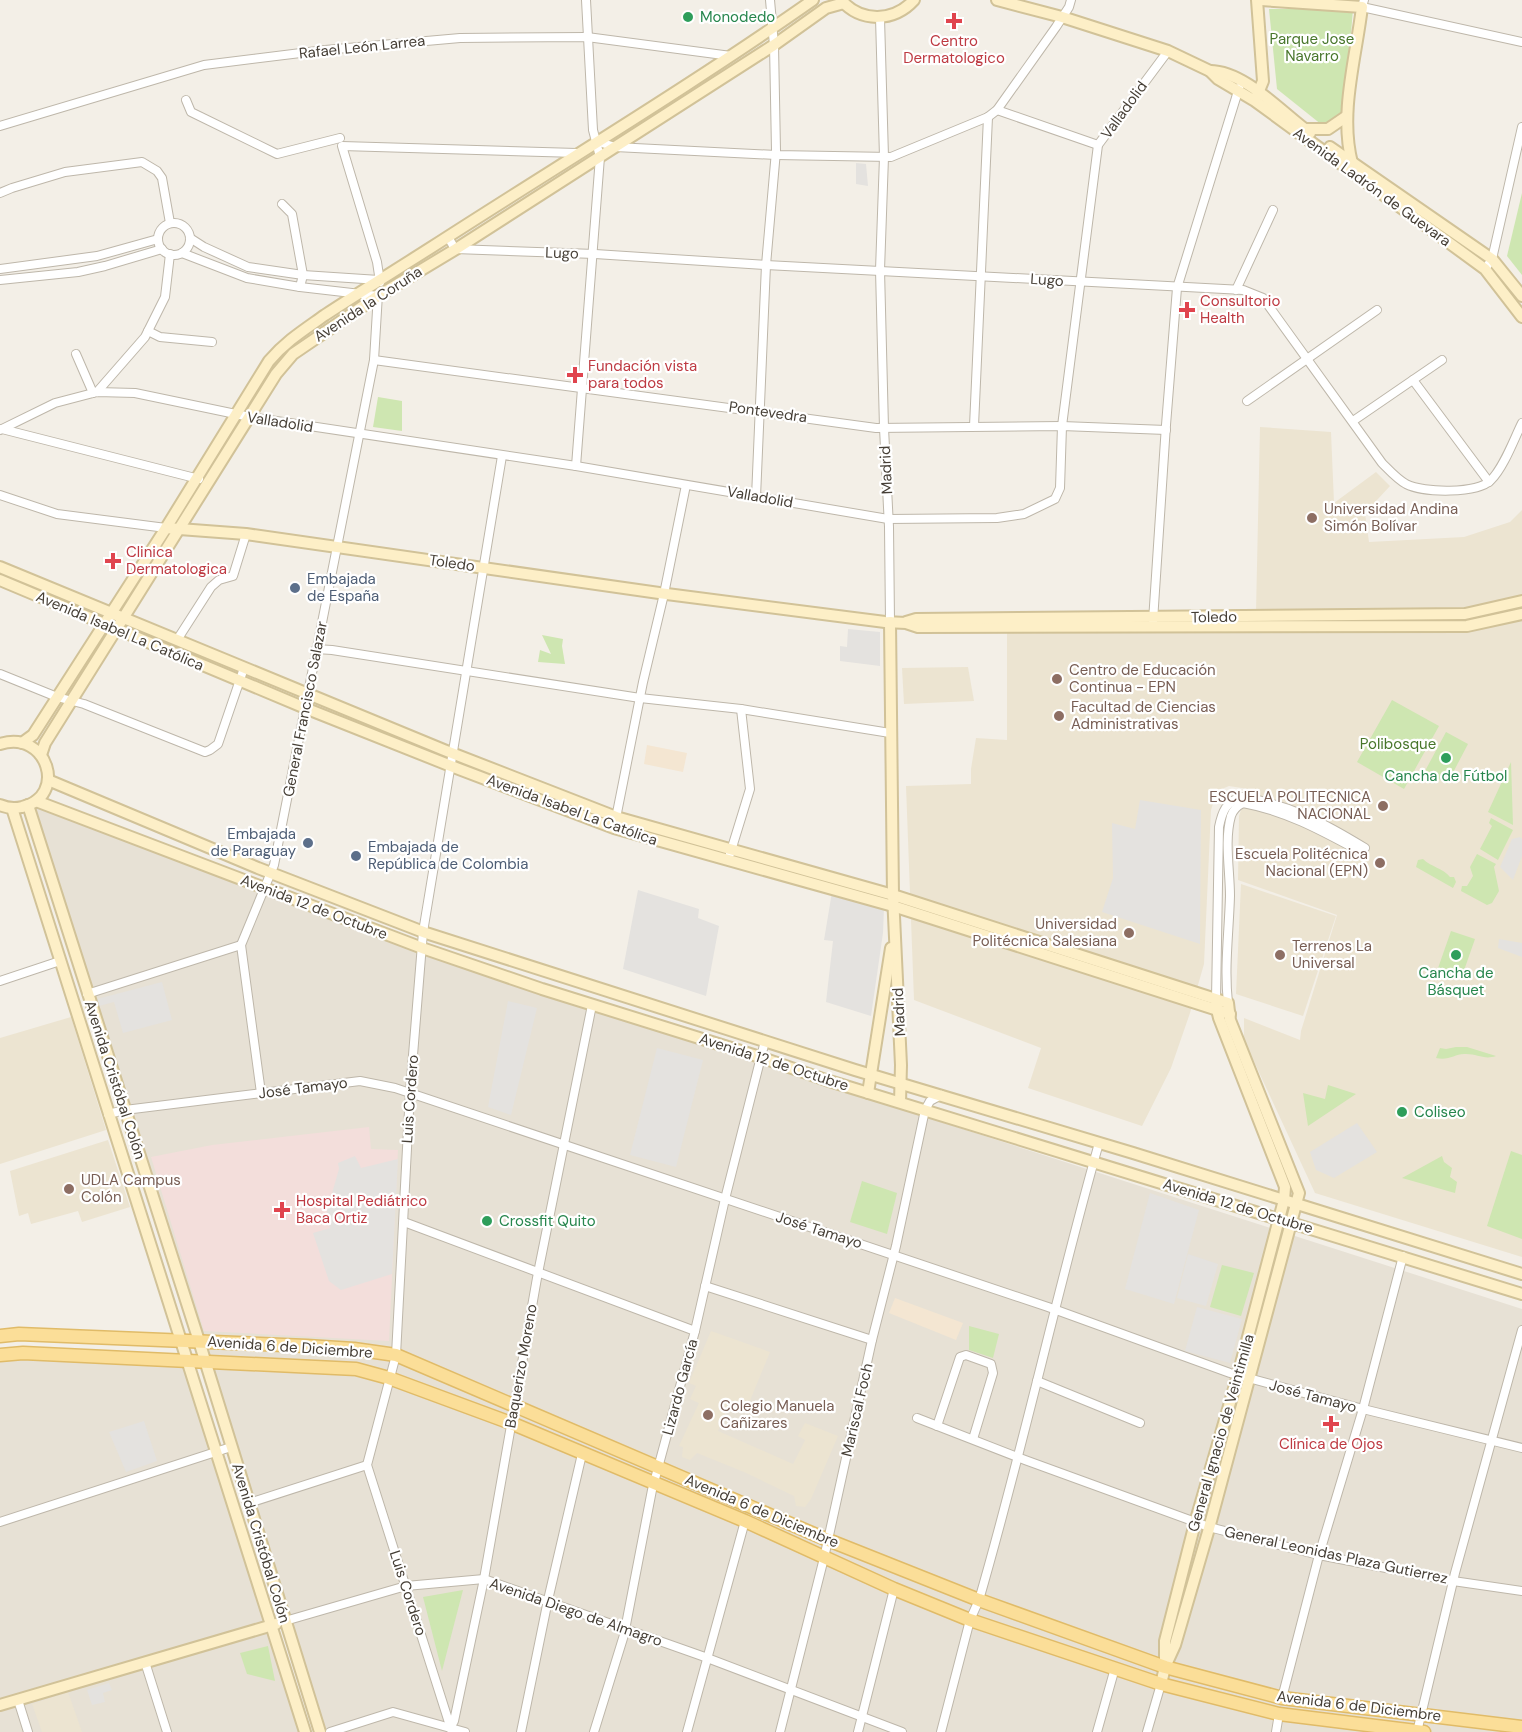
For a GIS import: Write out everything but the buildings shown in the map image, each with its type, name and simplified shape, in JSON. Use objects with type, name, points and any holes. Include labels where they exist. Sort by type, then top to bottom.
[{"type":"main road","name":"Avenida 6 de Diciembre","points":[[0,1336],[19,1334],[199,1341],[354,1349],[396,1355],[828,1540],[979,1600],[1165,1667],[1282,1698],[1522,1727]]},
{"type":"main road","name":"Avenida 6 de Diciembre","points":[[0,1355],[23,1353],[356,1369],[389,1378],[511,1424],[745,1521],[894,1589],[970,1620],[1161,1684],[1279,1714],[1420,1732]]},
{"type":"street","points":[[576,466],[600,155],[593,130],[586,0]]},
{"type":"street","points":[[756,496],[766,265],[776,155],[774,45],[770,0]]},
{"type":"street","name":"Avenida la Coruña","points":[[22,743],[33,735],[166,528],[269,361],[284,344],[358,293],[733,56],[813,0]]},
{"type":"street","points":[[842,2],[860,14],[880,18],[894,15],[914,0]]},
{"type":"street","name":"Avenida Ladrón de Guevara","points":[[997,0],[1062,16],[1168,51],[1210,71],[1218,79],[1240,86],[1492,259],[1522,296]]},
{"type":"street","points":[[596,141],[612,147],[776,155],[891,157],[988,117],[997,110],[1069,7],[1071,0]]},
{"type":"street","points":[[1257,97],[1263,81],[1259,0],[1363,4],[1522,42]]},
{"type":"street","name":"Avenida la Coruña","points":[[41,755],[45,742],[276,374],[293,354],[378,296],[774,45],[826,8],[842,2]]},
{"type":"street","points":[[1352,163],[1347,138],[1347,116],[1363,4]]},
{"type":"street","name":"Madrid","points":[[880,18],[884,157],[880,270],[888,519],[893,901],[900,1102]]},
{"type":"street","name":"Rafael León Larrea","points":[[0,126],[204,65],[322,50],[460,38],[587,37],[733,56]]},
{"type":"street","name":"Valladolid","points":[[1,429],[55,403],[95,392],[135,393],[235,415],[576,466],[888,519],[997,518],[1024,514],[1055,499],[1060,488],[1062,426],[1098,146],[1168,51]]},
{"type":"street","points":[[1153,622],[1177,288],[1240,86]]},
{"type":"street","name":"Avenida Ladrón de Guevara","points":[[1257,97],[1287,125],[1485,269],[1522,316]]},
{"type":"street","points":[[186,100],[191,112],[277,154],[341,142],[577,153]]},
{"type":"street","points":[[997,110],[1098,146]]},
{"type":"street","points":[[1287,125],[1304,129],[1328,129],[1347,116]]},
{"type":"street","points":[[974,426],[988,117]]},
{"type":"street","points":[[1485,269],[1492,259],[1522,128]]},
{"type":"street","name":"General Francisco Salazar","points":[[241,945],[272,874],[374,360],[380,280],[377,262],[341,142]]},
{"type":"street","points":[[0,194],[64,172],[142,162],[157,171],[162,178],[170,223]]},
{"type":"street","points":[[282,204],[292,214],[303,275],[300,287]]},
{"type":"street","points":[[1236,290],[1273,210]]},
{"type":"street","points":[[378,296],[247,278],[182,252],[170,254],[162,249],[158,239],[161,229],[170,223],[183,226],[190,238],[204,247],[248,267],[303,275],[380,280]]},
{"type":"street","points":[[448,237],[455,249]]},
{"type":"street","points":[[182,252],[188,246],[190,238]]},
{"type":"street","points":[[0,269],[97,256],[158,239]]},
{"type":"street","points":[[0,280],[78,272],[162,249]]},
{"type":"street","name":"Lugo","points":[[455,249],[592,254],[1236,290],[1254,294],[1263,298],[1382,463],[1397,478],[1419,489],[1477,489],[1489,482]]},
{"type":"street","points":[[76,354],[95,392],[145,337],[165,297],[170,254]]},
{"type":"street","points":[[1247,401],[1377,310]]},
{"type":"street","points":[[148,331],[160,337],[212,342]]},
{"type":"street","name":"Pontevedra","points":[[374,360],[884,428],[1062,426],[1166,430]]},
{"type":"street","points":[[1353,421],[1443,360]]},
{"type":"street","points":[[1413,380],[1489,482],[1522,423]]},
{"type":"street","points":[[1,429],[197,478],[208,484]]},
{"type":"street","name":"Luis Cordero","points":[[451,1730],[367,1465],[396,1355],[410,1092],[423,932],[502,456]]},
{"type":"street","points":[[615,823],[686,485]]},
{"type":"street","name":"Toledo","points":[[0,495],[57,514],[166,528],[246,534],[664,594],[890,622],[906,623],[916,619],[1467,626],[1522,614]]},
{"type":"street","points":[[177,640],[211,587],[219,580],[233,576],[246,534]]},
{"type":"street","name":"Avenida Isabel La Católica","points":[[0,567],[615,823]]},
{"type":"street","name":"Avenida Isabel La Católica","points":[[0,580],[239,681],[450,766],[615,823],[893,901],[1229,1008]]},
{"type":"street","name":"Toledo","points":[[1153,622],[1465,614],[1522,601]]},
{"type":"street","points":[[316,649],[891,733]]},
{"type":"street","points":[[0,674],[205,752],[218,744],[244,668]]},
{"type":"street","points":[[729,855],[750,789],[741,710]]},
{"type":"street","points":[[0,744],[13,741],[22,743],[37,750],[47,764],[48,780],[43,794],[32,803],[5,808]]},
{"type":"street","name":"Avenida 12 de Octubre","points":[[48,780],[272,874],[423,932],[872,1075],[1522,1274]]},
{"type":"street","name":"Avenida 12 de Octubre","points":[[32,803],[422,947],[592,1005],[868,1093],[1522,1294]]},
{"type":"street","name":"Avenida Cristóbal Colón","points":[[32,803],[87,993],[199,1341],[320,1732]]},
{"type":"street","points":[[1284,1200],[1285,1187],[1216,1004],[1219,827],[1222,812],[1243,803],[1303,821],[1360,848]]},
{"type":"street","name":"Avenida Cristóbal Colón","points":[[5,808],[60,961],[189,1361],[215,1452],[304,1732]]},
{"type":"street","points":[[1230,808],[1228,840],[1230,895],[1226,978],[1230,1020],[1294,1178],[1299,1193],[1297,1204]]},
{"type":"street","name":"Madrid","points":[[868,1093],[894,922]]},
{"type":"street","points":[[87,993],[241,945],[261,1093]]},
{"type":"street","points":[[0,981],[60,961]]},
{"type":"street","name":"Baquerizo Moreno","points":[[451,1730],[484,1579],[538,1271],[592,1005]]},
{"type":"street","name":"Lizardo García","points":[[594,1732],[625,1629],[654,1484],[695,1331],[725,1199],[765,1041]]},
{"type":"street","name":"José Tamayo","points":[[108,1114],[360,1081],[410,1092],[1055,1309],[1243,1377],[1522,1448]]},
{"type":"street","points":[[925,1110],[930,1101],[941,1095]]},
{"type":"street","name":"Mariscal Foch","points":[[780,1732],[824,1558],[925,1110]]},
{"type":"street","points":[[941,1732],[970,1620],[979,1600],[1019,1458],[1099,1143]]},
{"type":"street","name":"General Ignacio de Veintimilla","points":[[1147,1732],[1209,1527],[1284,1200]]},
{"type":"street","name":"General Ignacio de Veintimilla","points":[[1165,1667],[1165,1641],[1195,1523],[1297,1204]]},
{"type":"street","points":[[404,1222],[695,1331]]},
{"type":"street","points":[[1282,1698],[1319,1555],[1363,1409],[1403,1256]]},
{"type":"street","points":[[1446,1270],[1465,1269],[1471,1266],[1475,1259]]},
{"type":"street","points":[[705,1286],[872,1340]]},
{"type":"street","points":[[1420,1732],[1420,1714],[1453,1581],[1522,1330]]},
{"type":"street","points":[[937,1425],[960,1357],[966,1355],[991,1364],[993,1373],[973,1440]]},
{"type":"street","points":[[1037,1381],[1140,1423]]},
{"type":"street","name":"General Leonidas Plaza Gutierrez","points":[[917,1418],[1195,1523],[1319,1555],[1522,1592]]},
{"type":"street","points":[[0,1522],[231,1447]]},
{"type":"street","points":[[521,1732],[548,1600],[582,1454]]},
{"type":"street","points":[[249,1503],[367,1465]]},
{"type":"street","points":[[687,1732],[745,1521]]},
{"type":"street","name":"Avenida Diego de Almagro","points":[[0,1705],[406,1586],[484,1579],[548,1600],[902,1732]]},
{"type":"street","points":[[858,1732],[894,1589]]},
{"type":"street","points":[[145,1662],[167,1732]]},
{"type":"street","points":[[1097,1732],[1115,1668]]},
{"type":"street","points":[[18,1700],[28,1732]]},
{"type":"street","points":[[330,1732],[393,1712],[451,1730],[465,1732]]},
{"type":"street","points":[[1276,1732],[1279,1714]]},
{"type":"shaded area","points":[[856,163],[866,164],[868,186],[856,184]]},
{"type":"shaded area","name":"Universidad Andina Simón Bolívar","points":[[1260,427],[1331,432],[1334,503],[1376,472],[1390,486],[1365,513],[1369,542],[1464,537],[1510,522],[1522,510],[1522,597],[1467,611],[1256,612]]},
{"type":"shaded area","points":[[1522,618],[1522,1257],[1315,1193],[1244,1040],[1244,1018],[1300,1040],[1337,915],[1238,880],[1239,816],[1248,789],[1229,786],[1217,791],[1211,810],[1204,964],[1171,1068],[1142,1126],[1028,1088],[1041,1048],[914,1000],[906,786],[971,784],[976,738],[1007,740],[1007,627],[1464,631]]},
{"type":"shaded area","points":[[848,629],[880,632],[880,666],[840,661],[840,646],[847,647]]},
{"type":"shaded area","points":[[968,667],[974,701],[904,704],[902,668]]},
{"type":"shaded area","points":[[647,745],[687,753],[683,772],[644,764]]},
{"type":"shaded area","points":[[47,799],[562,1000],[1522,1309],[1522,1732],[325,1732],[34,807]]},
{"type":"shaded area","points":[[1140,800],[1201,810],[1200,944],[1102,912],[1113,878],[1112,823],[1135,829]]},
{"type":"shaded area","points":[[1520,837],[1522,856],[1513,880],[1500,867],[1512,839]]},
{"type":"shaded area","name":"Terrenos La Universal","points":[[1241,884],[1336,916],[1303,1016],[1236,994]]},
{"type":"shaded area","points":[[638,890],[699,909],[698,918],[719,926],[706,996],[623,969]]},
{"type":"shaded area","points":[[832,892],[884,908],[883,933],[871,1016],[826,1002],[833,941],[824,940]]},
{"type":"shaded area","points":[[1499,939],[1522,943],[1522,957],[1498,948]]},
{"type":"shaded area","points":[[162,982],[172,1020],[123,1033],[114,1002],[99,1006],[97,999]]},
{"type":"shaded area","points":[[508,1001],[537,1008],[511,1115],[488,1107]]},
{"type":"shaded area","points":[[71,1017],[106,1130],[0,1164],[0,1038]]},
{"type":"shaded area","points":[[657,1048],[703,1060],[676,1167],[630,1155]]},
{"type":"shaded area","points":[[1357,1123],[1377,1152],[1334,1178],[1316,1170],[1310,1152]]},
{"type":"shaded area","name":"Hospital Pediátrico Baca Ortiz","points":[[369,1127],[371,1149],[398,1150],[389,1341],[204,1331],[151,1157],[212,1145]]},
{"type":"shaded area","name":"UDLA Campus Colón","points":[[108,1140],[130,1207],[82,1222],[78,1211],[31,1224],[28,1213],[19,1216],[10,1171]]},
{"type":"shaded area","points":[[355,1156],[361,1168],[398,1159],[392,1274],[341,1290],[329,1281],[313,1233],[330,1228],[327,1211],[339,1169],[338,1163]]},
{"type":"shaded area","points":[[1150,1193],[1199,1210],[1174,1304],[1125,1289]]},
{"type":"shaded area","points":[[1188,1254],[1218,1264],[1206,1306],[1177,1298]]},
{"type":"shaded area","points":[[895,1298],[963,1323],[956,1340],[889,1313]]},
{"type":"shaded area","points":[[1197,1307],[1242,1319],[1230,1363],[1185,1351]]},
{"type":"shaded area","name":"Colegio Manuela Cañizares","points":[[711,1331],[770,1352],[747,1408],[730,1400],[718,1431],[793,1464],[805,1440],[798,1436],[805,1423],[838,1436],[811,1499],[805,1507],[796,1506],[794,1496],[744,1472],[697,1453],[690,1460],[682,1457],[683,1447],[679,1446],[699,1403],[690,1399],[696,1386],[689,1383]]},
{"type":"shaded area","points":[[0,1349],[194,1355],[188,1370],[301,1732],[0,1732]]},
{"type":"shaded area","points":[[144,1421],[157,1461],[126,1472],[109,1432]]},
{"type":"shaded area","points":[[109,1683],[112,1690],[103,1693],[105,1702],[92,1705],[87,1690]]},
{"type":"shaded area","points":[[68,1692],[82,1732],[42,1732],[32,1704]]},
{"type":"green space","name":"Parque Jose Navarro","points":[[1269,9],[1353,9],[1345,106],[1333,120],[1322,125],[1277,89]]},
{"type":"green space","points":[[1522,193],[1522,275],[1507,256]]},
{"type":"green space","points":[[378,397],[402,401],[402,431],[373,427]]},
{"type":"green space","points":[[542,635],[563,639],[565,664],[538,662],[540,650],[551,654]]},
{"type":"green space","name":"Polibosque","points":[[1392,700],[1439,726],[1404,789],[1357,762]]},
{"type":"green space","name":"Cancha de Fútbol","points":[[1446,732],[1468,744],[1447,784],[1425,771]]},
{"type":"green space","points":[[1511,762],[1513,825],[1488,812]]},
{"type":"green space","points":[[1491,818],[1513,830],[1498,860],[1480,849],[1492,826],[1489,823]]},
{"type":"green space","points":[[1477,854],[1496,864],[1494,867],[1499,891],[1492,903],[1487,905],[1461,891],[1462,886],[1467,886],[1473,876],[1470,867]]},
{"type":"green space","points":[[1423,859],[1450,877],[1454,877],[1456,882],[1453,888],[1416,867],[1418,860]]},
{"type":"green space","name":"Cancha de Básquet","points":[[1451,931],[1475,939],[1461,979],[1437,971]]},
{"type":"green space","points":[[1467,1047],[1496,1056],[1462,1054],[1436,1058],[1440,1048]]},
{"type":"green space","points":[[1328,1085],[1356,1094],[1308,1126],[1303,1093],[1325,1099]]},
{"type":"green space","points":[[1511,1151],[1522,1155],[1522,1239],[1487,1226]]},
{"type":"green space","points":[[1442,1156],[1444,1162],[1452,1168],[1450,1177],[1457,1182],[1455,1193],[1402,1178]]},
{"type":"green space","points":[[862,1181],[897,1193],[887,1234],[850,1222]]},
{"type":"green space","points":[[1222,1265],[1254,1273],[1241,1316],[1210,1307]]},
{"type":"green space","points":[[969,1326],[999,1334],[993,1358],[969,1350]]},
{"type":"green space","points":[[463,1590],[442,1671],[423,1597]]},
{"type":"green space","points":[[268,1646],[275,1681],[247,1674],[240,1653]]},
{"type":"place","name":"Monodedo","points":[[688,17]]},
{"type":"place","name":"Centro Dermatologico","points":[[954,21]]},
{"type":"place","name":"Consultorio Health","points":[[1187,310]]},
{"type":"place","name":"Fundación vista para todos","points":[[575,375]]},
{"type":"place","name":"Universidad Andina Simón Bolívar","points":[[1312,518]]},
{"type":"place","name":"Clinica Dermatologica","points":[[113,561]]},
{"type":"place","name":"Embajada de España","points":[[295,588]]},
{"type":"place","name":"Centro de Educación Continua - EPN","points":[[1057,679]]},
{"type":"place","name":"Facultad de Ciencias Administrativas","points":[[1059,716]]},
{"type":"place","name":"Cancha de Fútbol","points":[[1446,758]]},
{"type":"place","name":"ESCUELA POLITECNICA NACIONAL","points":[[1383,806]]},
{"type":"place","name":"Embajada de Paraguay","points":[[308,843]]},
{"type":"place","name":"Embajada de República de Colombia","points":[[356,856]]},
{"type":"place","name":"Escuela Politécnica Nacional (EPN)","points":[[1380,863]]},
{"type":"place","name":"Universidad Politécnica Salesiana","points":[[1129,933]]},
{"type":"place","name":"Terrenos La Universal","points":[[1280,955]]},
{"type":"place","name":"Cancha de Básquet","points":[[1456,955]]},
{"type":"place","name":"Coliseo","points":[[1402,1112]]},
{"type":"place","name":"UDLA Campus Colón","points":[[69,1189]]},
{"type":"place","name":"Hospital Pediátrico Baca Ortiz","points":[[282,1210]]},
{"type":"place","name":"Crossfit Quito","points":[[487,1221]]},
{"type":"place","name":"Colegio Manuela Cañizares","points":[[708,1415]]},
{"type":"place","name":"Clínica de Ojos","points":[[1331,1424]]}]
